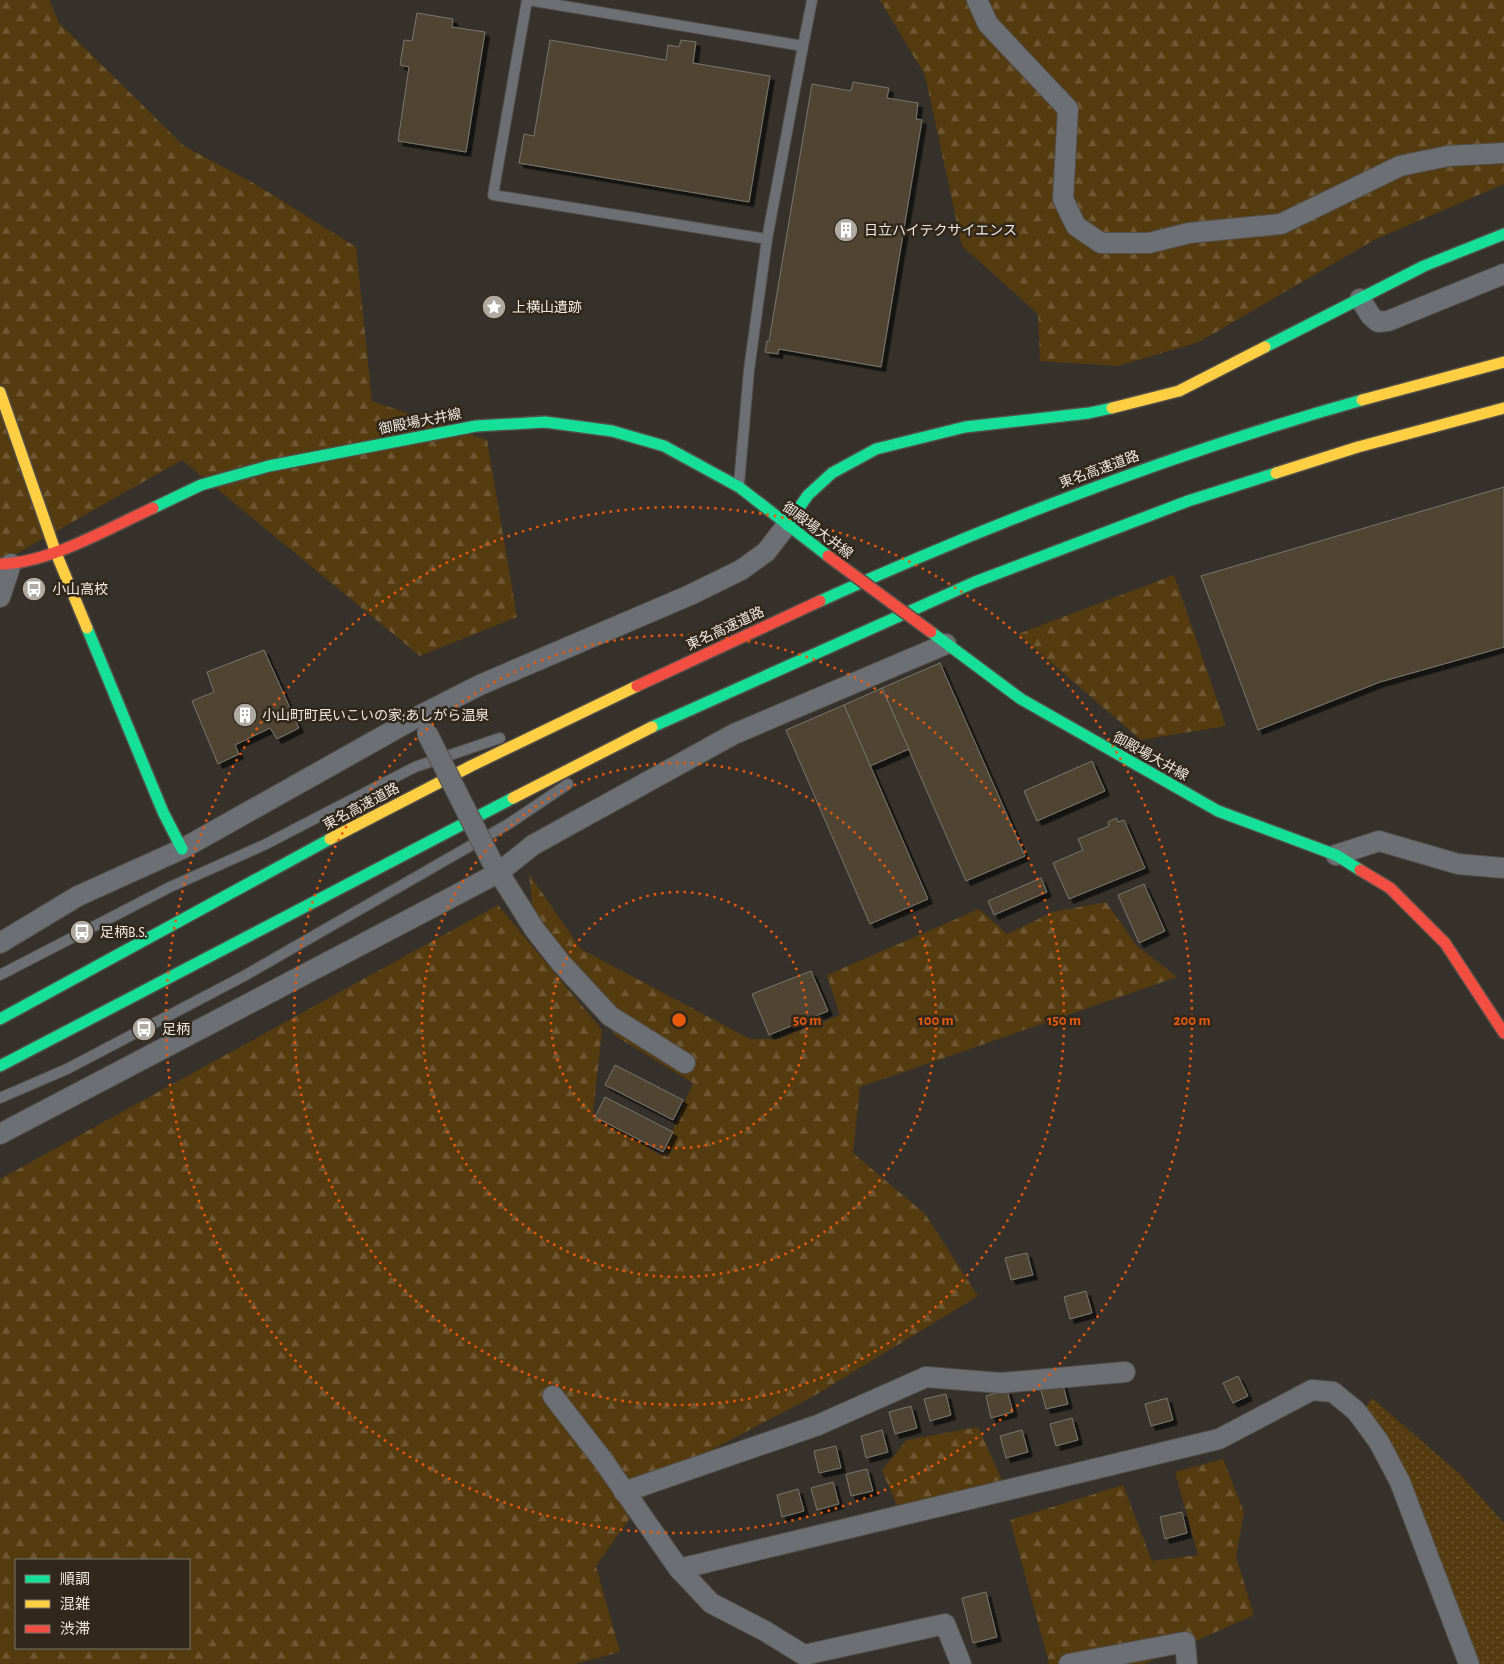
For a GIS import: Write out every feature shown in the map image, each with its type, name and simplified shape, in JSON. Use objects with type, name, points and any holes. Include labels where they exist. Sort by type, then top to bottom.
[{"type":"main road","points":[[787,525],[808,495],[832,473],[876,450],[965,427],[1089,413],[1179,391],[1424,266],[1504,234]]},
{"type":"main road","name":"東名高速道路","points":[[0,1018],[341,833],[460,771],[605,700],[918,558],[1051,503],[1173,458],[1297,418],[1406,386],[1504,362]]},
{"type":"main road","points":[[0,392],[56,553],[163,812],[182,849]]},
{"type":"main road","points":[[0,1066],[654,726],[975,582],[1188,502],[1358,446],[1504,408]]},
{"type":"main road","name":"御殿場大井線","points":[[5,564],[56,553],[202,485],[270,466],[476,426],[546,422],[612,431],[664,446],[739,487],[1021,700],[1218,811],[1336,855],[1390,888],[1445,942],[1504,1033]]},
{"type":"street","points":[[977,0],[988,24],[1068,109],[1063,199],[1076,226],[1101,243],[1149,243],[1189,233],[1281,224],[1400,166],[1448,156],[1504,153]]},
{"type":"street","points":[[1360,299],[1370,316],[1378,322],[1388,321],[1504,274]]},
{"type":"street","points":[[0,943],[78,896],[182,849],[423,725],[480,685],[690,595],[741,570],[766,552],[787,525]]},
{"type":"street","points":[[0,597],[5,564]]},
{"type":"street","points":[[0,1134],[495,867],[734,734],[939,638]]},
{"type":"street","points":[[423,725],[495,867],[535,930],[610,1016],[685,1063]]},
{"type":"street","points":[[1336,855],[1379,842],[1458,864],[1504,868]]},
{"type":"street","points":[[624,1492],[818,1425],[926,1377],[1001,1383],[1124,1372]]},
{"type":"street","points":[[679,1569],[1219,1438],[1312,1390],[1333,1392],[1360,1416],[1378,1442],[1400,1482],[1469,1664]]},
{"type":"street","points":[[553,1396],[602,1459],[679,1569],[712,1603],[766,1630],[804,1655],[945,1624],[961,1664]]},
{"type":"street","points":[[1069,1664],[1185,1642],[1187,1664]]},
{"type":"lane","points":[[767,239],[493,194],[527,0],[803,46]]},
{"type":"lane","points":[[739,487],[748,370],[767,239],[812,0]]},
{"type":"lane","points":[[524,729],[605,700]]},
{"type":"lane","points":[[0,1098],[67,1069],[244,976],[510,823],[654,726]]},
{"type":"lane","points":[[0,975],[161,892],[264,845],[416,767],[506,736]]},
{"type":"green space","points":[[0,0],[50,0],[59,23],[184,146],[255,184],[356,247],[372,401],[487,440],[517,617],[420,656],[182,460],[0,563]]},
{"type":"green space","points":[[880,0],[1504,0],[1504,184],[1374,240],[1199,342],[1118,366],[1040,361],[1038,314],[962,246],[925,75]]},
{"type":"green space","points":[[1174,575],[1226,726],[1141,740],[1018,634]]},
{"type":"green space","points":[[529,874],[581,949],[750,1039],[778,1039],[840,1015],[827,975],[979,909],[1007,934],[1053,912],[1106,902],[1137,946],[1177,977],[860,1087],[853,1153],[925,1214],[978,1296],[812,1397],[658,1478],[596,1566],[620,1652],[575,1664],[0,1664],[0,1179],[498,905],[602,1030],[593,1114],[662,1156],[693,1083],[617,1037],[535,930]]},
{"type":"green space","points":[[1372,1398],[1460,1474],[1504,1523],[1504,1664],[1471,1664],[1360,1416]]},
{"type":"green space","points":[[978,1427],[1003,1482],[900,1513],[882,1470],[907,1440]]},
{"type":"green space","points":[[1223,1459],[1244,1512],[1236,1557],[1254,1615],[1144,1664],[1048,1664],[1010,1520],[1123,1485],[1152,1561],[1198,1555],[1175,1472]]},
{"type":"building","points":[[417,13],[453,19],[452,27],[485,32],[466,152],[398,141],[409,67],[400,65],[404,40],[412,41]]},
{"type":"building","points":[[550,40],[666,60],[668,45],[679,47],[681,40],[696,42],[693,63],[770,76],[749,202],[519,163],[524,134],[534,136]]},
{"type":"building","name":"日立ハイテクサイエンス","points":[[853,82],[889,88],[887,98],[918,103],[916,119],[922,120],[881,367],[779,349],[778,354],[765,352],[767,341],[769,341],[812,84],[851,91]]},
{"type":"building","points":[[1504,487],[1504,647],[1380,682],[1258,730],[1201,576]]},
{"type":"building","name":"小山町町民いこいの家;あしがら温泉","points":[[264,650],[299,728],[277,739],[270,728],[235,745],[239,754],[218,764],[192,701],[214,692],[207,672]]},
{"type":"building","points":[[940,663],[1025,856],[966,881],[882,688]]},
{"type":"building","points":[[882,688],[909,749],[870,766],[844,705]]},
{"type":"building","points":[[844,705],[928,899],[870,924],[786,730]]},
{"type":"building","points":[[1092,761],[1105,791],[1037,821],[1024,791]]},
{"type":"building","points":[[1116,818],[1118,822],[1124,820],[1145,868],[1069,899],[1053,863],[1083,850],[1078,839],[1109,826],[1108,822]]},
{"type":"building","points":[[1041,878],[1047,892],[994,915],[988,901]]},
{"type":"building","points":[[1144,884],[1165,931],[1139,943],[1118,895]]},
{"type":"building","points":[[811,971],[828,1011],[769,1035],[752,994]]},
{"type":"building","points":[[615,1065],[683,1100],[673,1120],[605,1085]]},
{"type":"building","points":[[605,1097],[673,1132],[663,1152],[595,1117]]},
{"type":"building","points":[[1027,1253],[1033,1275],[1011,1280],[1005,1258]]},
{"type":"building","points":[[1086,1291],[1092,1313],[1070,1319],[1064,1297]]},
{"type":"building","points":[[1238,1376],[1248,1396],[1233,1403],[1223,1383]]},
{"type":"building","points":[[1062,1382],[1068,1404],[1046,1409],[1040,1387]]},
{"type":"building","points":[[1007,1390],[1013,1412],[991,1418],[986,1396]]},
{"type":"building","points":[[946,1394],[951,1415],[930,1421],[924,1399]]},
{"type":"building","points":[[1167,1398],[1173,1420],[1151,1426],[1145,1404]]},
{"type":"building","points":[[911,1406],[917,1428],[895,1434],[889,1412]]},
{"type":"building","points":[[1072,1418],[1078,1440],[1056,1446],[1050,1424]]},
{"type":"building","points":[[882,1430],[888,1452],[866,1458],[861,1436]]},
{"type":"building","points":[[1022,1430],[1028,1452],[1006,1458],[1000,1436]]},
{"type":"building","points":[[836,1446],[841,1468],[819,1473],[814,1451]]},
{"type":"building","points":[[867,1469],[873,1491],[851,1496],[846,1474]]},
{"type":"building","points":[[833,1482],[839,1504],[817,1510],[811,1488]]},
{"type":"building","points":[[798,1489],[804,1511],[782,1517],[777,1495]]},
{"type":"building","points":[[1182,1512],[1187,1533],[1165,1539],[1160,1517]]},
{"type":"building","points":[[986,1592],[997,1637],[973,1643],[962,1598]]},
{"type":"traffic: fast","points":[[1265,347],[1424,266],[1504,234]]},
{"type":"traffic: fast","points":[[820,601],[953,543],[1155,465],[1293,420],[1362,400]]},
{"type":"traffic: fast","points":[[787,525],[808,495],[832,473],[876,449],[965,427],[1089,413],[1112,408]]},
{"type":"traffic: fast","points":[[153,508],[201,485],[269,466],[476,426],[545,422],[612,431],[664,446],[739,487],[828,556]]},
{"type":"traffic: fast","points":[[652,727],[975,582],[1188,501],[1276,473]]},
{"type":"traffic: fast","points":[[87,628],[163,812],[182,849]]},
{"type":"traffic: fast","points":[[931,632],[1021,699],[1218,811],[1336,855],[1360,870]]},
{"type":"traffic: fast","points":[[0,1066],[513,798]]},
{"type":"traffic: fast","points":[[0,1019],[330,839]]},
{"type":"traffic: slow","points":[[1112,408],[1179,391],[1265,347]]},
{"type":"traffic: slow","points":[[1362,400],[1504,362]]},
{"type":"traffic: slow","points":[[0,392],[56,553],[87,628]]},
{"type":"traffic: slow","points":[[1276,473],[1358,447],[1504,408]]},
{"type":"traffic: slow","points":[[330,839],[471,766],[637,686]]},
{"type":"traffic: slow","points":[[513,798],[652,727]]},
{"type":"traffic: jam","points":[[0,564],[19,562],[58,552],[153,508]]},
{"type":"traffic: jam","points":[[828,556],[931,632]]},
{"type":"traffic: jam","points":[[637,686],[820,601]]},
{"type":"traffic: jam","points":[[1360,870],[1390,888],[1445,943],[1504,1033]]},
{"type":"place","name":"日立ハイテクサイエンス","points":[[846,230]]},
{"type":"place","name":"上横山遺跡","points":[[494,307]]},
{"type":"place","name":"小山高校","points":[[34,589]]},
{"type":"place","name":"小山町町民いこいの家;あしがら温泉","points":[[245,715]]},
{"type":"place","name":"足柄B.S.","points":[[82,932]]},
{"type":"place","name":"足柄","points":[[144,1029]]}]
